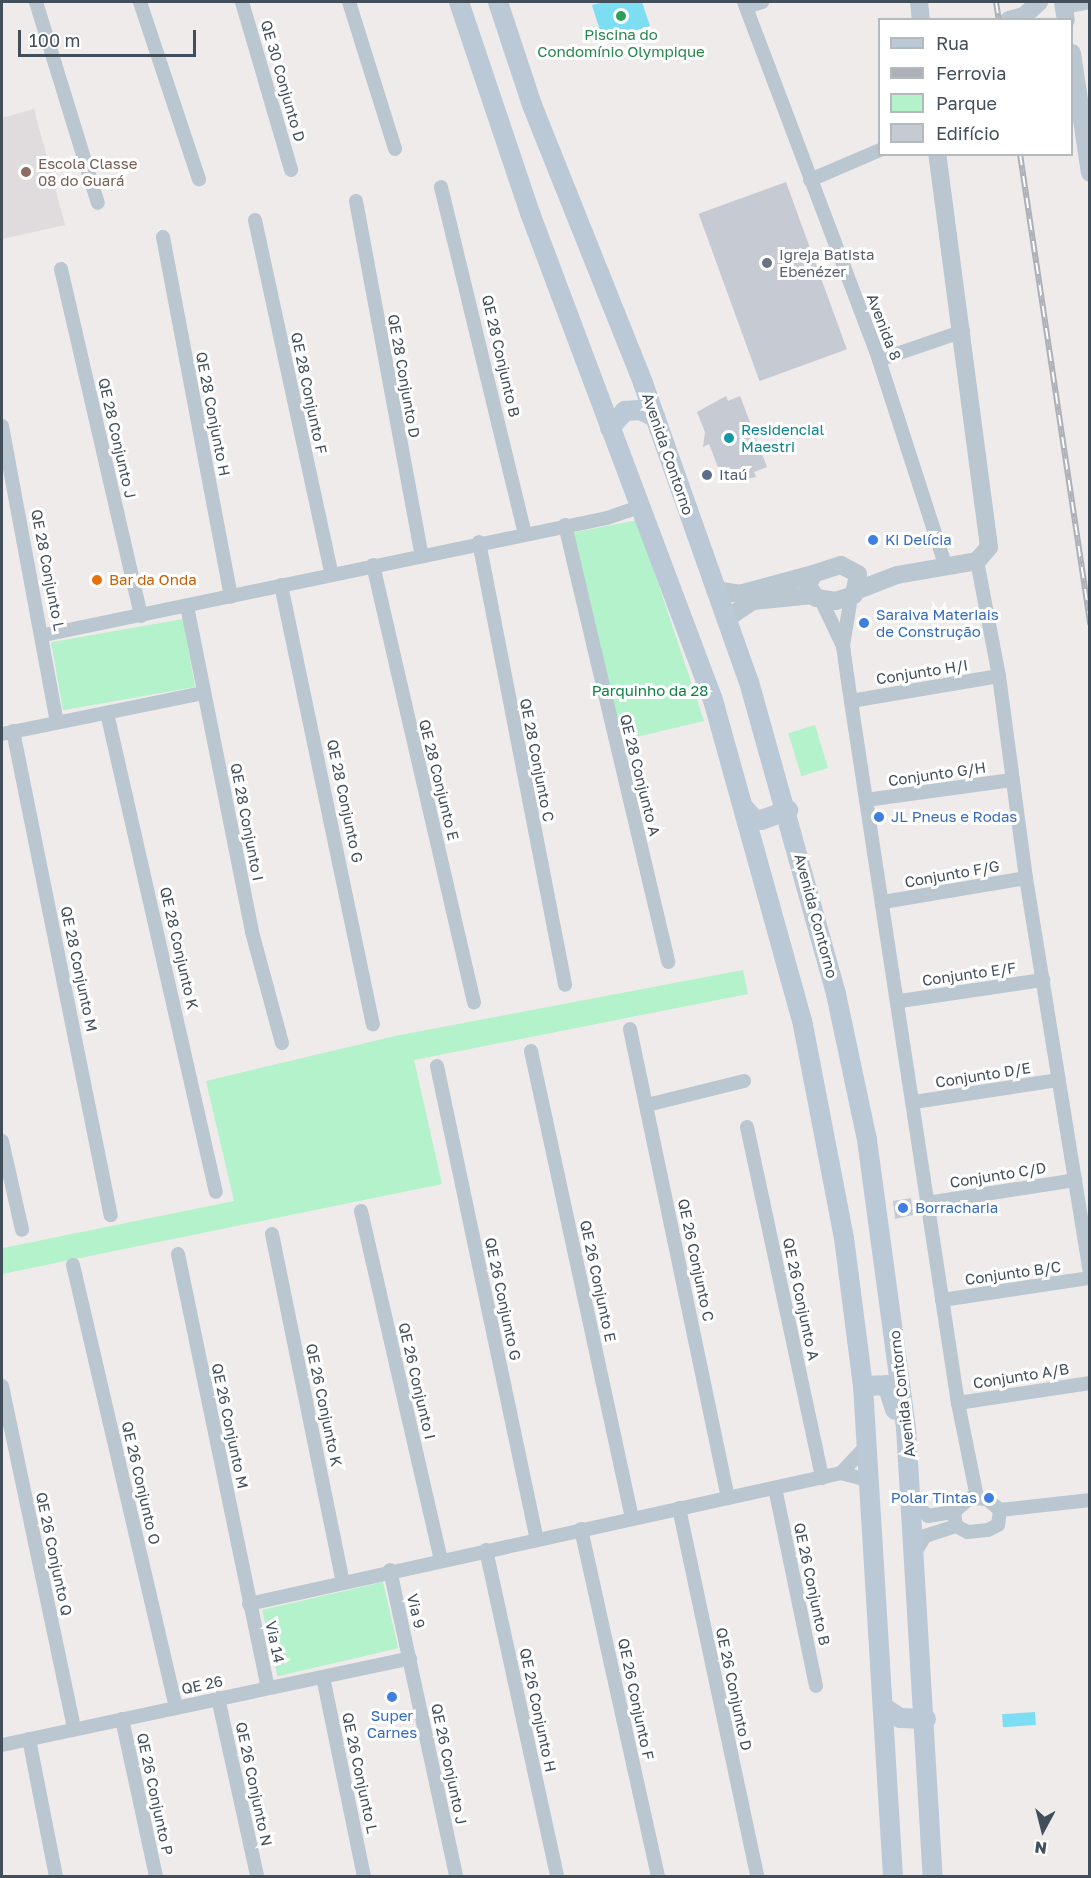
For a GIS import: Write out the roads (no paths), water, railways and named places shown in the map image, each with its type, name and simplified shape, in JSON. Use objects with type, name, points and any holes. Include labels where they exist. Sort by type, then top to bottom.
[{"type":"main road","name":"Avenida Contorno","points":[[497,3],[532,105],[655,417],[726,619],[788,810],[836,994],[867,1140],[906,1428],[916,1551],[933,1876]]},
{"type":"main road","points":[[462,4],[530,213],[701,668],[744,808],[804,1031],[844,1238],[862,1386],[871,1481],[893,1876]]},
{"type":"main road","points":[[610,428],[625,411],[640,410],[655,417]]},
{"type":"main road","points":[[744,808],[754,819],[761,820],[788,810]]},
{"type":"main road","points":[[862,1386],[887,1385],[897,1416],[906,1428]]},
{"type":"main road","points":[[885,1708],[900,1718],[926,1719]]},
{"type":"street","points":[[36,2],[98,203]]},
{"type":"street","points":[[140,2],[199,179]]},
{"type":"street","name":"QE 30 Conjunto D","points":[[242,2],[291,170]]},
{"type":"street","points":[[349,2],[395,149]]},
{"type":"street","points":[[745,4],[762,2]]},
{"type":"street","points":[[919,2],[921,18]]},
{"type":"street","points":[[1023,18],[1039,2]]},
{"type":"street","points":[[1064,9],[1089,2]]},
{"type":"street","name":"Avenida 8","points":[[745,4],[879,360],[946,567]]},
{"type":"street","points":[[1073,66],[1089,173]]},
{"type":"street","points":[[810,180],[878,150]]},
{"type":"street","points":[[715,590],[739,594],[832,567],[897,574],[946,567],[977,561],[989,548],[989,527],[937,156]]},
{"type":"street","name":"QE 28 Conjunto B","points":[[441,187],[525,533]]},
{"type":"street","name":"QE 28 Conjunto D","points":[[356,201],[422,556]]},
{"type":"street","name":"QE 28 Conjunto F","points":[[255,219],[331,573]]},
{"type":"street","name":"QE 28 Conjunto H","points":[[163,237],[231,597]]},
{"type":"street","name":"QE 28 Conjunto J","points":[[61,269],[141,616]]},
{"type":"street","points":[[879,360],[963,331]]},
{"type":"street","name":"QE 28 Conjunto L","points":[[2,426],[44,635],[57,722]]},
{"type":"street","points":[[44,635],[231,597],[331,573],[422,556],[641,506]]},
{"type":"street","name":"QE 28 Conjunto A","points":[[565,525],[668,962]]},
{"type":"street","name":"QE 28 Conjunto C","points":[[479,542],[565,985]]},
{"type":"street","points":[[977,561],[999,676],[1026,878],[1089,1272]]},
{"type":"street","name":"QE 28 Conjunto E","points":[[373,565],[474,1002]]},
{"type":"street","points":[[843,646],[854,594],[854,569]]},
{"type":"street","points":[[813,574],[808,586],[843,646],[900,1001],[927,1203],[958,1403],[977,1497]]},
{"type":"street","points":[[726,619],[753,601],[854,594],[897,574]]},
{"type":"street","name":"QE 28 Conjunto G","points":[[281,585],[373,1024]]},
{"type":"street","name":"QE 28 Conjunto I","points":[[187,606],[252,932],[282,1043]]},
{"type":"street","name":"Conjunto H/I","points":[[851,701],[999,676]]},
{"type":"street","points":[[7,732],[204,693]]},
{"type":"street","name":"QE 28 Conjunto K","points":[[107,712],[216,1192]]},
{"type":"street","name":"QE 28 Conjunto M","points":[[7,732],[111,1215]]},
{"type":"street","name":"Conjunto G/H","points":[[866,800],[1012,780]]},
{"type":"street","name":"Conjunto F/G","points":[[883,902],[1026,878]]},
{"type":"street","name":"Conjunto E/F","points":[[900,1001],[1043,980]]},
{"type":"street","name":"QE 26 Conjunto C","points":[[630,1029],[728,1498]]},
{"type":"street","name":"QE 26 Conjunto E","points":[[531,1051],[632,1518]]},
{"type":"street","name":"QE 26 Conjunto G","points":[[437,1066],[537,1539]]},
{"type":"street","name":"Conjunto D/E","points":[[914,1102],[1057,1080]]},
{"type":"street","points":[[647,1105],[744,1081]]},
{"type":"street","name":"QE 26 Conjunto A","points":[[747,1128],[822,1478]]},
{"type":"street","points":[[2,1141],[22,1230]]},
{"type":"street","name":"Conjunto C/D","points":[[927,1203],[1075,1180]]},
{"type":"street","name":"QE 26 Conjunto I","points":[[361,1211],[441,1559]]},
{"type":"street","name":"QE 26 Conjunto K","points":[[272,1234],[343,1582]]},
{"type":"street","name":"QE 26 Conjunto M","points":[[178,1254],[249,1604]]},
{"type":"street","name":"QE 26 Conjunto O","points":[[73,1265],[176,1707]]},
{"type":"street","name":"Conjunto B/C","points":[[942,1300],[1089,1278]]},
{"type":"street","name":"Conjunto A/B","points":[[958,1403],[1089,1383]]},
{"type":"street","name":"QE 26 Conjunto Q","points":[[2,1386],[74,1729]]},
{"type":"street","points":[[841,1473],[867,1445]]},
{"type":"street","points":[[249,1604],[390,1570],[841,1473],[871,1481]]},
{"type":"street","name":"QE 26 Conjunto B","points":[[775,1488],[816,1686]]},
{"type":"street","points":[[916,1551],[925,1536],[955,1519],[962,1502],[977,1497],[1000,1510],[1089,1500]]},
{"type":"street","points":[[912,1501],[928,1516],[955,1519],[968,1532],[988,1530],[998,1525],[1000,1510]]},
{"type":"street","name":"QE 26 Conjunto D","points":[[679,1508],[757,1876]]},
{"type":"street","name":"QE 26 Conjunto F","points":[[581,1529],[658,1876]]},
{"type":"street","name":"QE 26 Conjunto H","points":[[486,1550],[557,1876]]},
{"type":"street","name":"Via 9","points":[[390,1570],[410,1659]]},
{"type":"street","name":"Via 14","points":[[249,1604],[268,1688]]},
{"type":"street","name":"QE 26","points":[[2,1745],[410,1659]]},
{"type":"street","name":"QE 26 Conjunto J","points":[[410,1659],[456,1876]]},
{"type":"street","name":"QE 26 Conjunto L","points":[[323,1677],[364,1876]]},
{"type":"street","name":"QE 26 Conjunto N","points":[[219,1698],[256,1876]]},
{"type":"street","name":"QE 26 Conjunto P","points":[[122,1719],[156,1876]]},
{"type":"street","points":[[29,1739],[56,1876]]},
{"type":"water","name":"Piscina do Condomínio Olympique","points":[[605,2],[642,2],[650,26],[603,40],[592,5]]},
{"type":"water","points":[[1035,1712],[1036,1725],[1003,1727],[1002,1714]]},
{"type":"railway","points":[[996,2],[999,18]]},
{"type":"railway","points":[[1020,156],[1090,625]]},
{"type":"place","name":"Piscina do Condomínio Olympique","points":[[621,16]]},
{"type":"place","name":"Escola Classe 08 do Guará","points":[[26,172]]},
{"type":"place","name":"Igreja Batista Ebenézer","points":[[767,263]]},
{"type":"place","name":"Residencial Maestri","points":[[729,438]]},
{"type":"place","name":"Itaú","points":[[707,475]]},
{"type":"place","name":"Ki Delícia","points":[[873,540]]},
{"type":"place","name":"Bar da Onda","points":[[97,580]]},
{"type":"place","name":"Saraiva Materiais de Construção","points":[[864,623]]},
{"type":"place","name":"JL Pneus e Rodas","points":[[879,817]]},
{"type":"place","name":"Borracharia","points":[[903,1208]]},
{"type":"place","name":"Polar Tintas","points":[[989,1498]]},
{"type":"place","name":"Super Carnes","points":[[392,1697]]},
{"type":"park label","name":"Parquinho da 28","points":[[650,691]]}]
